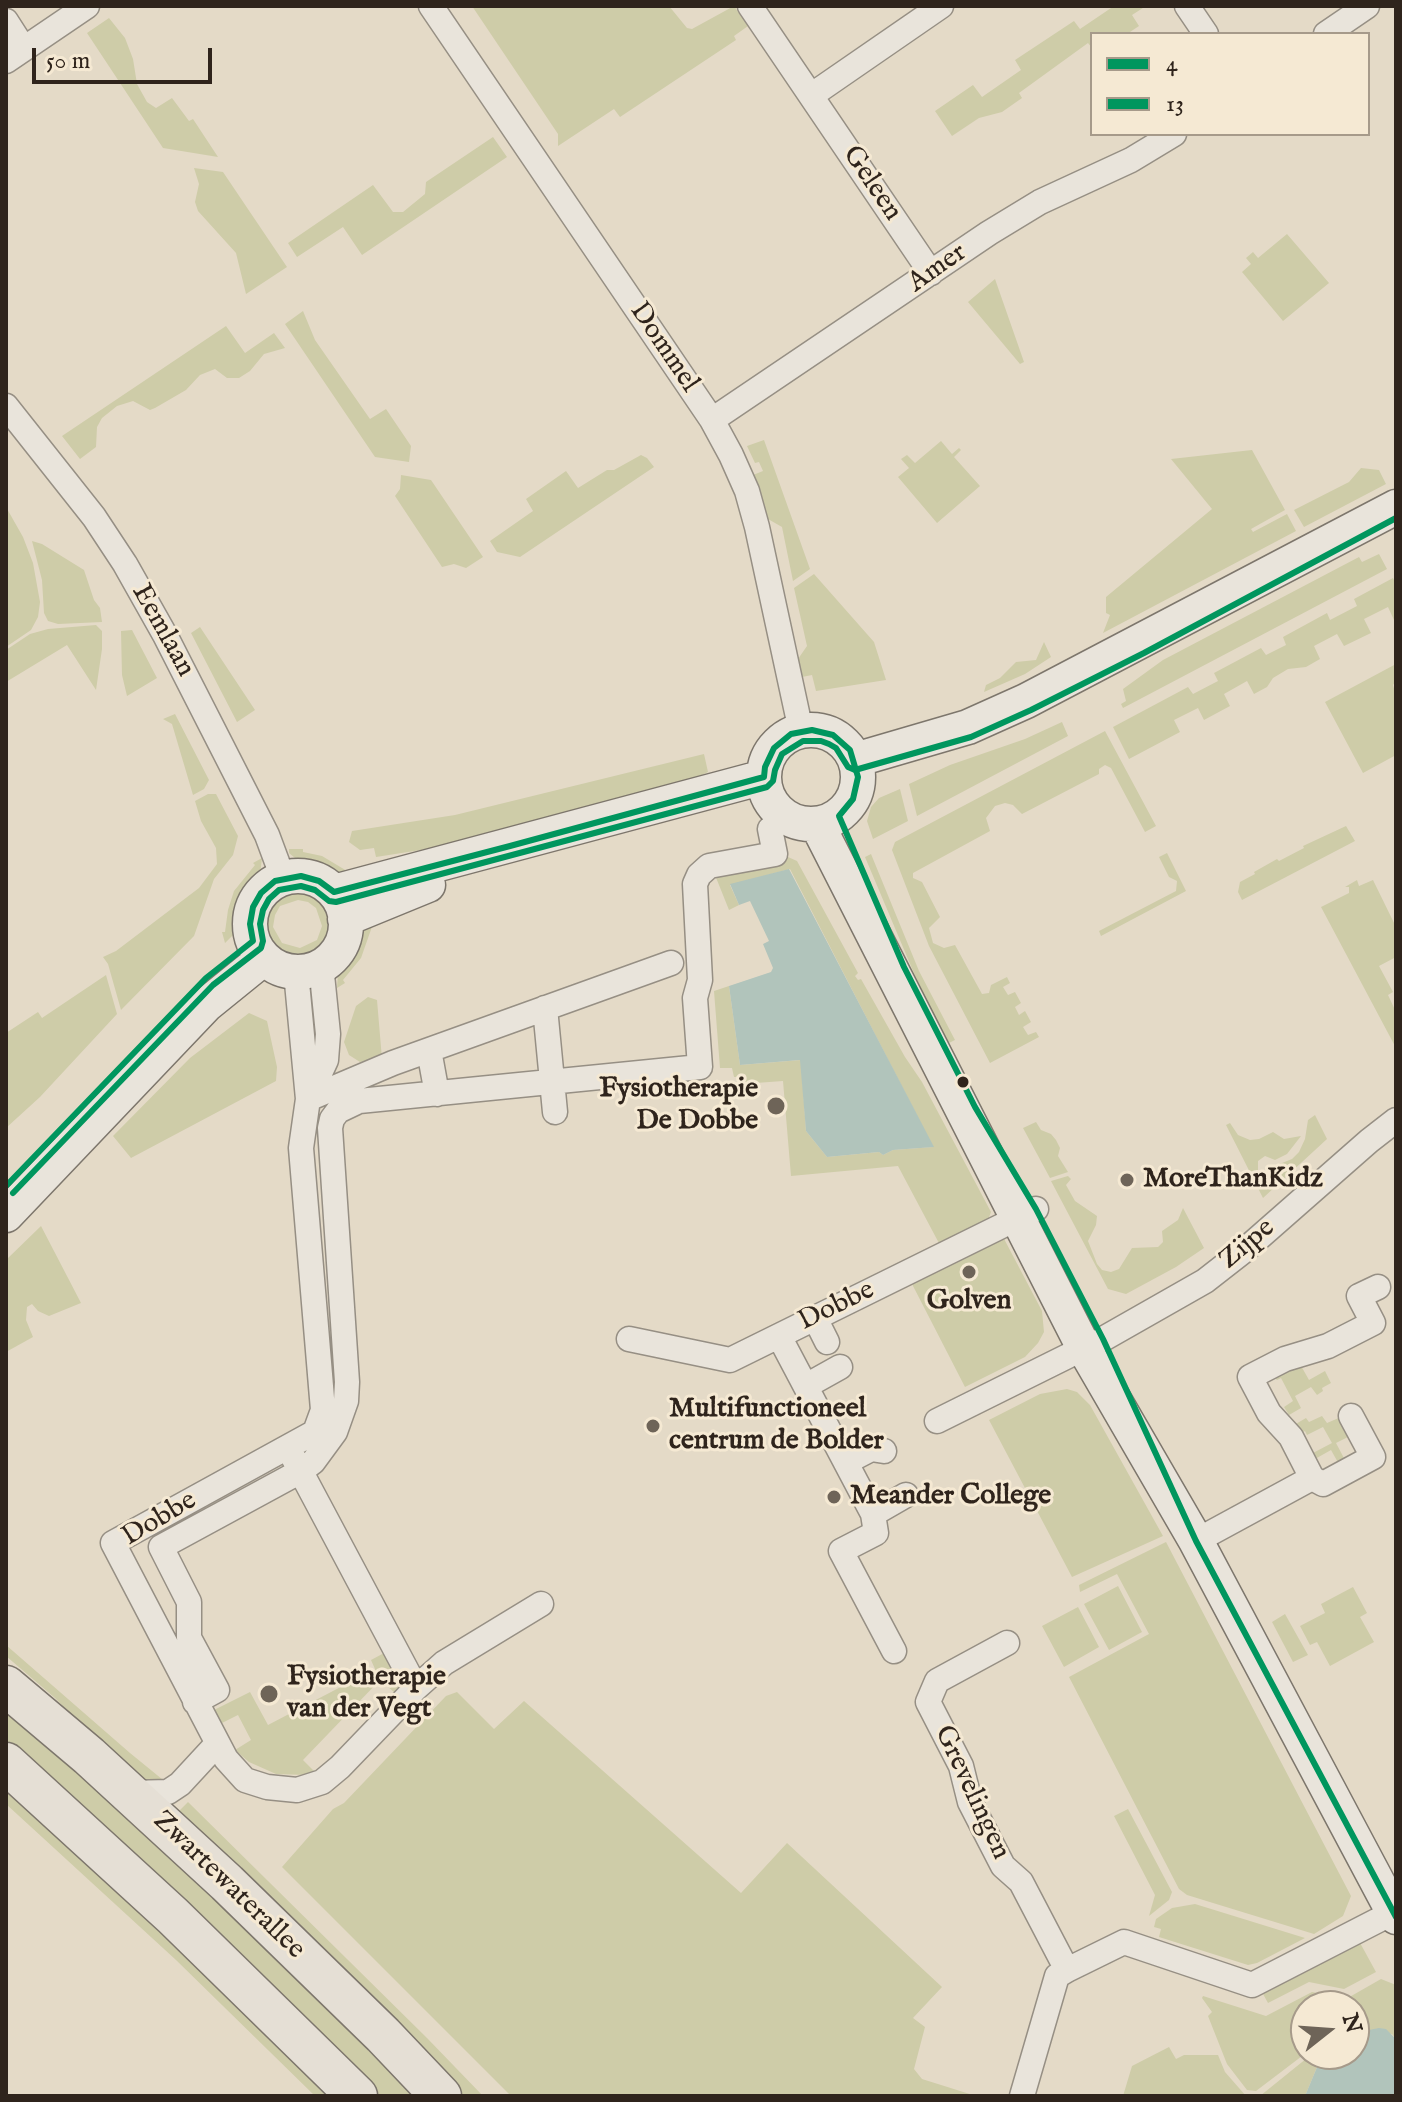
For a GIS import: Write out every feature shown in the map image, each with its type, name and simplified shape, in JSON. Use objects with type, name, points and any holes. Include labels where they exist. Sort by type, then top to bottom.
[{"type":"main road","name":"Zwartewaterallee","points":[[6,1686],[130,1793],[227,1883],[441,2096]]},
{"type":"main road","points":[[6,1763],[173,1916],[357,2096]]},
{"type":"street","points":[[6,21],[15,55],[87,6]]},
{"type":"street","name":"Dommel","points":[[431,6],[712,420],[747,491],[801,731]]},
{"type":"street","name":"Geleen","points":[[750,6],[931,273]]},
{"type":"street","points":[[812,95],[941,6]]},
{"type":"street","points":[[1187,6],[1205,32]]},
{"type":"street","points":[[1329,32],[1367,6]]},
{"type":"street","name":"Amer","points":[[712,420],[1029,209],[1131,160],[1171,136]]},
{"type":"street","name":"Eemlaan","points":[[6,406],[94,517],[125,564],[165,635],[267,835],[283,878]]},
{"type":"street","points":[[857,768],[968,727],[1026,701],[1396,508]]},
{"type":"street","points":[[857,768],[973,739],[1022,717],[1396,521]]},
{"type":"street","points":[[195,1702],[217,1690],[189,1638],[189,1602],[161,1547],[301,1471],[326,1447],[346,1401],[330,1128],[332,1119],[338,1111],[359,1101],[700,1067],[695,998],[700,980],[695,884],[709,866],[775,854],[768,802],[765,767],[774,748],[791,734],[801,731],[823,731],[843,741],[857,768],[853,799],[828,820],[799,823],[768,802]]},
{"type":"street","points":[[340,906],[768,802]]},
{"type":"street","points":[[828,820],[1196,1541],[1395,1913],[1252,1985],[1124,1942],[1057,1976],[1022,2096]]},
{"type":"street","points":[[311,877],[340,906],[340,946],[309,968],[279,968],[258,949],[251,916],[256,899],[267,887],[283,878],[311,877]]},
{"type":"street","points":[[6,1186],[206,978],[258,949]]},
{"type":"street","points":[[6,1215],[258,949]]},
{"type":"street","points":[[308,1099],[429,1050],[671,963]]},
{"type":"street","points":[[309,968],[308,1099],[301,1148],[323,1410],[330,1432]]},
{"type":"street","points":[[545,1008],[555,1112]]},
{"type":"street","points":[[429,1050],[437,1094]]},
{"type":"street","points":[[308,1099],[321,1115],[332,1119]]},
{"type":"street","name":"Zijpe","points":[[1094,1343],[1205,1281],[1396,1120]]},
{"type":"street","name":"Dobbe","points":[[629,1339],[730,1360],[1026,1213]]},
{"type":"street","points":[[1351,1416],[1373,1457],[1323,1484],[1312,1478],[1291,1437],[1269,1413],[1250,1377],[1285,1359],[1328,1346],[1373,1323],[1359,1296],[1378,1287]]},
{"type":"street","points":[[815,1318],[827,1342]]},
{"type":"street","points":[[779,1336],[846,1462],[878,1533]]},
{"type":"street","points":[[937,1421],[1094,1343]]},
{"type":"street","points":[[806,1386],[840,1367]]},
{"type":"street","name":"Dobbe","points":[[330,1432],[288,1448],[113,1543],[217,1744],[245,1780],[267,1787],[297,1790],[322,1782],[444,1663],[541,1604]]},
{"type":"street","points":[[288,1448],[416,1688]]},
{"type":"street","points":[[846,1462],[871,1449],[884,1451]]},
{"type":"street","points":[[1196,1541],[1312,1478]]},
{"type":"street","points":[[894,1651],[841,1551],[878,1533],[906,1495]]},
{"type":"street","name":"Grevelingen","points":[[1007,1643],[937,1681],[928,1702],[961,1766],[976,1815],[1003,1866],[1021,1882],[1067,1970]]},
{"type":"street","points":[[130,1793],[168,1792],[180,1784],[217,1744]]},
{"type":"shaded area","points":[[472,6],[669,6],[687,28],[692,29],[734,6],[748,26],[734,36],[736,40],[620,117],[614,109],[558,146],[558,134]]},
{"type":"shaded area","points":[[1114,6],[1146,6],[1132,15],[1139,26],[1130,32],[1090,32],[1090,46],[1088,43],[1019,93],[1022,98],[1002,112],[979,118],[952,136],[935,111],[973,85],[982,97],[1021,70],[1015,60],[1074,21],[1080,29]]},
{"type":"shaded area","points":[[109,18],[125,38],[133,59],[137,84],[147,102],[156,108],[172,98],[189,121],[193,119],[218,157],[163,148],[87,33]]},
{"type":"shaded area","points":[[493,137],[507,157],[362,255],[343,227],[297,257],[288,243],[373,185],[393,212],[403,212],[425,194],[426,182]]},
{"type":"shaded area","points":[[194,168],[223,172],[287,267],[246,294],[236,253],[198,211],[195,202],[199,184]]},
{"type":"shaded area","points":[[1287,234],[1329,283],[1283,321],[1242,272],[1251,264],[1246,258],[1253,252],[1258,258]]},
{"type":"shaded area","points":[[995,279],[1024,362],[1020,364],[968,302]]},
{"type":"shaded area","points":[[303,311],[315,340],[370,419],[386,409],[411,446],[409,462],[375,457],[285,324]]},
{"type":"shaded area","points":[[226,326],[245,353],[274,333],[285,348],[264,354],[250,371],[239,378],[227,378],[215,369],[200,375],[186,390],[150,410],[133,401],[117,406],[102,418],[97,427],[96,447],[80,459],[62,436]]},
{"type":"shaded area","points":[[764,440],[810,569],[793,581],[782,527],[768,519],[753,475],[763,471],[759,462],[755,463],[747,446]]},
{"type":"shaded area","points":[[941,441],[952,454],[959,448],[961,450],[954,457],[980,486],[937,523],[898,477],[909,468],[901,459],[907,455],[915,463]]},
{"type":"shaded area","points":[[1252,450],[1285,510],[1251,529],[1253,532],[1287,514],[1296,531],[1103,633],[1110,615],[1106,613],[1106,597],[1212,509],[1171,459]]},
{"type":"shaded area","points":[[641,455],[654,467],[520,557],[497,552],[490,541],[533,511],[526,499],[566,471],[578,488],[607,470],[614,470]]},
{"type":"shaded area","points":[[1361,468],[1379,470],[1386,484],[1304,527],[1294,510],[1349,482]]},
{"type":"shaded area","points":[[401,475],[431,480],[483,557],[466,568],[454,564],[442,567],[395,496],[400,489]]},
{"type":"shaded area","points":[[6,507],[33,563],[40,602],[38,617],[31,630],[6,647]]},
{"type":"shaded area","points":[[32,541],[84,570],[94,600],[100,608],[102,622],[58,624],[48,621]]},
{"type":"shaded area","points":[[1379,554],[1387,569],[1123,708],[1121,704],[1126,701],[1123,689],[1163,660],[1359,557],[1362,562]]},
{"type":"shaded area","points":[[814,574],[874,642],[886,680],[816,691],[812,675],[802,677],[798,659],[807,646],[794,588]]},
{"type":"shaded area","points":[[1393,578],[1396,584],[1396,619],[1388,607],[1364,619],[1371,633],[1344,646],[1337,634],[1314,646],[1320,659],[1306,667],[1288,669],[1254,694],[1247,681],[1224,694],[1230,706],[1204,720],[1198,708],[1174,720],[1180,732],[1129,759],[1113,727],[1188,687],[1193,694],[1218,681],[1214,673],[1261,648],[1266,655],[1286,645],[1283,637],[1327,613],[1330,620],[1357,606],[1354,599]]},
{"type":"shaded area","points":[[96,625],[102,631],[102,649],[96,690],[67,645],[6,682],[6,650],[30,634],[48,629]]},
{"type":"shaded area","points":[[200,627],[255,710],[237,722],[191,633]]},
{"type":"shaded area","points":[[132,630],[157,678],[127,696],[122,675],[121,631]]},
{"type":"shaded area","points":[[1044,642],[1051,657],[1025,674],[984,692],[986,685],[1000,678],[1016,662],[1036,660]]},
{"type":"shaded area","points":[[1396,664],[1396,681],[1393,685],[1396,696],[1396,755],[1363,773],[1325,702]]},
{"type":"shaded area","points":[[175,714],[209,780],[204,789],[193,795],[172,724],[163,719]]},
{"type":"shaded area","points":[[1062,722],[1068,736],[917,816],[909,784]]},
{"type":"shaded area","points":[[1105,731],[1156,826],[1145,832],[1111,768],[1105,765],[1099,769],[1099,774],[1022,814],[1013,805],[1005,803],[995,806],[986,818],[990,831],[913,873],[913,878],[922,882],[940,917],[929,928],[933,943],[944,948],[955,945],[982,994],[989,993],[991,985],[1007,977],[1010,983],[1003,987],[1008,995],[1015,992],[1021,1003],[1015,1007],[1019,1015],[1025,1011],[1031,1022],[1023,1027],[1028,1035],[1036,1032],[1039,1037],[990,1063],[929,946],[892,850],[895,842]]},
{"type":"shaded area","points":[[704,754],[708,772],[670,791],[453,845],[376,857],[374,848],[360,850],[349,842],[352,831],[455,815]]},
{"type":"shaded area","points":[[900,789],[908,821],[873,839],[867,821],[871,807],[879,798]]},
{"type":"shaded area","points":[[208,794],[216,794],[238,836],[233,855],[214,879],[194,936],[121,1010],[108,964],[103,957],[116,951],[199,888],[217,864],[216,848],[201,821],[195,801]]},
{"type":"shaded area","points":[[1346,826],[1355,841],[1242,900],[1238,892],[1240,882],[1254,872]]},
{"type":"shaded area","points":[[289,849],[303,849],[303,852],[322,856],[356,875],[332,876],[301,863],[289,853]]},
{"type":"shaded area","points":[[1167,853],[1186,891],[1101,936],[1099,931],[1176,891],[1177,881],[1169,877],[1159,857]]},
{"type":"shaded area","points":[[871,854],[919,971],[955,1040],[947,1044],[865,857]]},
{"type":"shaded area","points":[[788,857],[797,861],[858,973],[855,976],[861,979],[922,1082],[991,1212],[987,1223],[941,1247],[898,1166],[791,1176],[783,1081],[742,1084],[742,1077],[734,1077],[732,1068],[720,1068],[714,991],[729,986],[740,1065],[801,1060],[806,1131],[827,1157],[879,1152],[883,1155],[893,1150],[933,1147],[790,869],[730,885],[739,905],[729,910],[713,870]]},
{"type":"shaded area","points":[[262,858],[260,875],[245,900],[234,934],[225,943],[222,932],[225,932],[234,891],[255,865],[253,863]]},
{"type":"shaded area","points":[[789,869],[934,1147],[893,1150],[883,1155],[879,1152],[827,1157],[806,1131],[800,1060],[740,1065],[729,986],[771,972],[773,968],[763,944],[769,941],[750,901],[739,905],[730,884]]},
{"type":"shaded area","points":[[1357,880],[1359,886],[1373,880],[1396,927],[1396,957],[1379,966],[1393,992],[1388,995],[1396,1012],[1396,1048],[1321,907],[1349,893],[1349,887],[1345,887]]},
{"type":"shaded area","points":[[296,891],[317,897],[328,911],[331,927],[322,947],[310,955],[285,955],[273,946],[267,936],[265,925],[271,904],[284,894]],"holes":[[[298,900],[316,908],[322,926],[317,940],[300,948],[282,943],[273,927],[280,906]]]},
{"type":"shaded area","points":[[374,921],[361,958],[343,980],[345,983],[337,988],[338,972],[355,938],[363,925]]},
{"type":"shaded area","points":[[106,975],[117,1014],[40,1097],[6,1128],[6,1033],[38,1012],[42,1018]]},
{"type":"shaded area","points":[[368,997],[377,1000],[382,1059],[360,1062],[349,1055],[344,1042],[356,1006]]},
{"type":"shaded area","points":[[249,1013],[267,1021],[277,1067],[276,1081],[131,1158],[113,1136],[190,1058]]},
{"type":"shaded area","points":[[1315,1115],[1327,1139],[1263,1198],[1226,1125],[1230,1123],[1238,1135],[1250,1140],[1273,1132],[1284,1139],[1301,1136],[1287,1154],[1275,1160],[1265,1156],[1258,1161],[1258,1172],[1267,1178],[1276,1174],[1277,1165],[1292,1159],[1299,1152],[1308,1120]]},
{"type":"shaded area","points":[[1036,1122],[1041,1130],[1056,1140],[1060,1148],[1058,1156],[1068,1172],[1050,1178],[1023,1128]]},
{"type":"shaded area","points":[[1068,1176],[1071,1179],[1066,1185],[1075,1201],[1097,1216],[1088,1241],[1102,1270],[1111,1272],[1119,1269],[1132,1248],[1158,1247],[1163,1242],[1162,1231],[1178,1220],[1183,1208],[1204,1248],[1126,1294],[1108,1289],[1051,1181]]},
{"type":"shaded area","points":[[41,1226],[81,1303],[49,1316],[32,1304],[27,1307],[26,1320],[33,1337],[6,1352],[6,1260]]},
{"type":"shaded area","points":[[1002,1235],[1042,1311],[1044,1332],[1025,1357],[965,1387],[912,1284]]},
{"type":"shaded area","points":[[1300,1364],[1309,1380],[1325,1371],[1331,1383],[1317,1395],[1311,1387],[1295,1396],[1301,1408],[1289,1415],[1284,1407],[1293,1401],[1281,1378],[1275,1378],[1282,1371]]},
{"type":"shaded area","points":[[1067,1389],[1077,1392],[1090,1405],[1163,1536],[1072,1577],[989,1420],[1040,1394]]},
{"type":"shaded area","points":[[1322,1416],[1327,1423],[1341,1417],[1352,1435],[1336,1443],[1346,1462],[1340,1466],[1331,1450],[1315,1459],[1313,1453],[1332,1443],[1323,1427],[1307,1435],[1294,1425],[1306,1418],[1309,1422]]},
{"type":"shaded area","points":[[1166,1542],[1351,1896],[1343,1916],[1314,1934],[1187,1895],[1179,1889],[1069,1677],[1149,1634],[1117,1574],[1080,1592],[1079,1585]]},
{"type":"shaded area","points":[[1118,1586],[1142,1632],[1109,1650],[1084,1604]]},
{"type":"shaded area","points":[[1353,1587],[1367,1613],[1360,1617],[1374,1642],[1330,1666],[1317,1642],[1310,1645],[1300,1626],[1325,1613],[1321,1604]]},
{"type":"shaded area","points":[[1078,1607],[1099,1647],[1064,1667],[1042,1626]]},
{"type":"shaded area","points":[[1285,1614],[1308,1655],[1293,1662],[1272,1622]]},
{"type":"shaded area","points":[[6,1645],[168,1784],[136,1781],[55,1698],[6,1656]]},
{"type":"shaded area","points":[[386,1652],[402,1684],[400,1688],[395,1693],[380,1680],[303,1760],[314,1771],[306,1775],[276,1774],[249,1762],[235,1750],[251,1740],[238,1715],[222,1723],[214,1710],[250,1692],[268,1725],[375,1669],[371,1660]]},
{"type":"shaded area","points":[[457,1692],[494,1729],[524,1701],[741,1893],[787,1843],[942,1987],[913,2018],[925,2027],[914,2069],[922,2079],[976,2096],[511,2096],[282,1867],[333,1809],[344,1803],[446,1696]]},
{"type":"shaded area","points":[[6,1713],[118,1799],[424,2096],[374,2096],[6,1747]]},
{"type":"shaded area","points":[[6,1781],[338,2096],[315,2096],[176,1960],[6,1804]]},
{"type":"shaded area","points":[[188,1802],[483,2096],[460,2096],[174,1816]]},
{"type":"shaded area","points":[[1128,1809],[1172,1892],[1169,1900],[1149,1916],[1155,1895],[1114,1816]]},
{"type":"shaded area","points":[[1195,1904],[1305,1938],[1248,1965],[1159,1937],[1161,1929],[1154,1927],[1156,1919],[1172,1908]]},
{"type":"shaded area","points":[[1359,1941],[1376,1972],[1344,1989],[1309,1982],[1268,2003],[1262,1992]]},
{"type":"shaded area","points":[[1381,1979],[1396,1985],[1396,2039],[1392,2034],[1370,2032],[1370,1990],[1362,1990]]},
{"type":"shaded area","points":[[1202,1998],[1266,2016],[1290,2003],[1290,2065],[1256,2091],[1247,2090],[1227,2064],[1208,2016],[1212,2012]]},
{"type":"shaded area","points":[[1386,2029],[1396,2039],[1396,2096],[1305,2096],[1316,2070],[1370,2070],[1370,2030]]},
{"type":"shaded area","points":[[1169,2047],[1176,2059],[1184,2055],[1218,2055],[1225,2072],[1246,2096],[1123,2096],[1132,2066]]},
{"type":"shaded area","points":[[1292,2070],[1316,2070],[1305,2096],[1260,2096]]},
{"type":"transit line","name":"13","points":[[13,1193],[213,985],[261,948],[263,910],[279,890],[301,886],[336,902],[767,787],[773,781],[782,754],[803,741],[829,744],[836,748],[848,767],[855,770],[971,737],[1144,653],[1396,518]]},
{"type":"transit line","name":"4","points":[[6,1186],[206,978],[253,941],[250,924],[253,907],[261,893],[275,881],[301,876],[319,881],[334,892],[510,846],[764,777],[774,748],[791,734],[812,730],[833,735],[850,750],[858,777],[853,799],[839,816],[904,967],[975,1107],[1036,1209],[1103,1339],[1196,1541],[1396,1917]]},
{"type":"place","name":"Fysiotherapie De Dobbe","points":[[776,1106]]},
{"type":"place","name":"MoreThanKidz","points":[[1127,1180]]},
{"type":"place","name":"Golven","points":[[969,1272]]},
{"type":"place","name":"Multifunctioneel centrum de Bolder","points":[[653,1426]]},
{"type":"place","name":"Meander College","points":[[834,1497]]},
{"type":"place","name":"Fysiotherapie van der Vegt","points":[[269,1694]]}]
